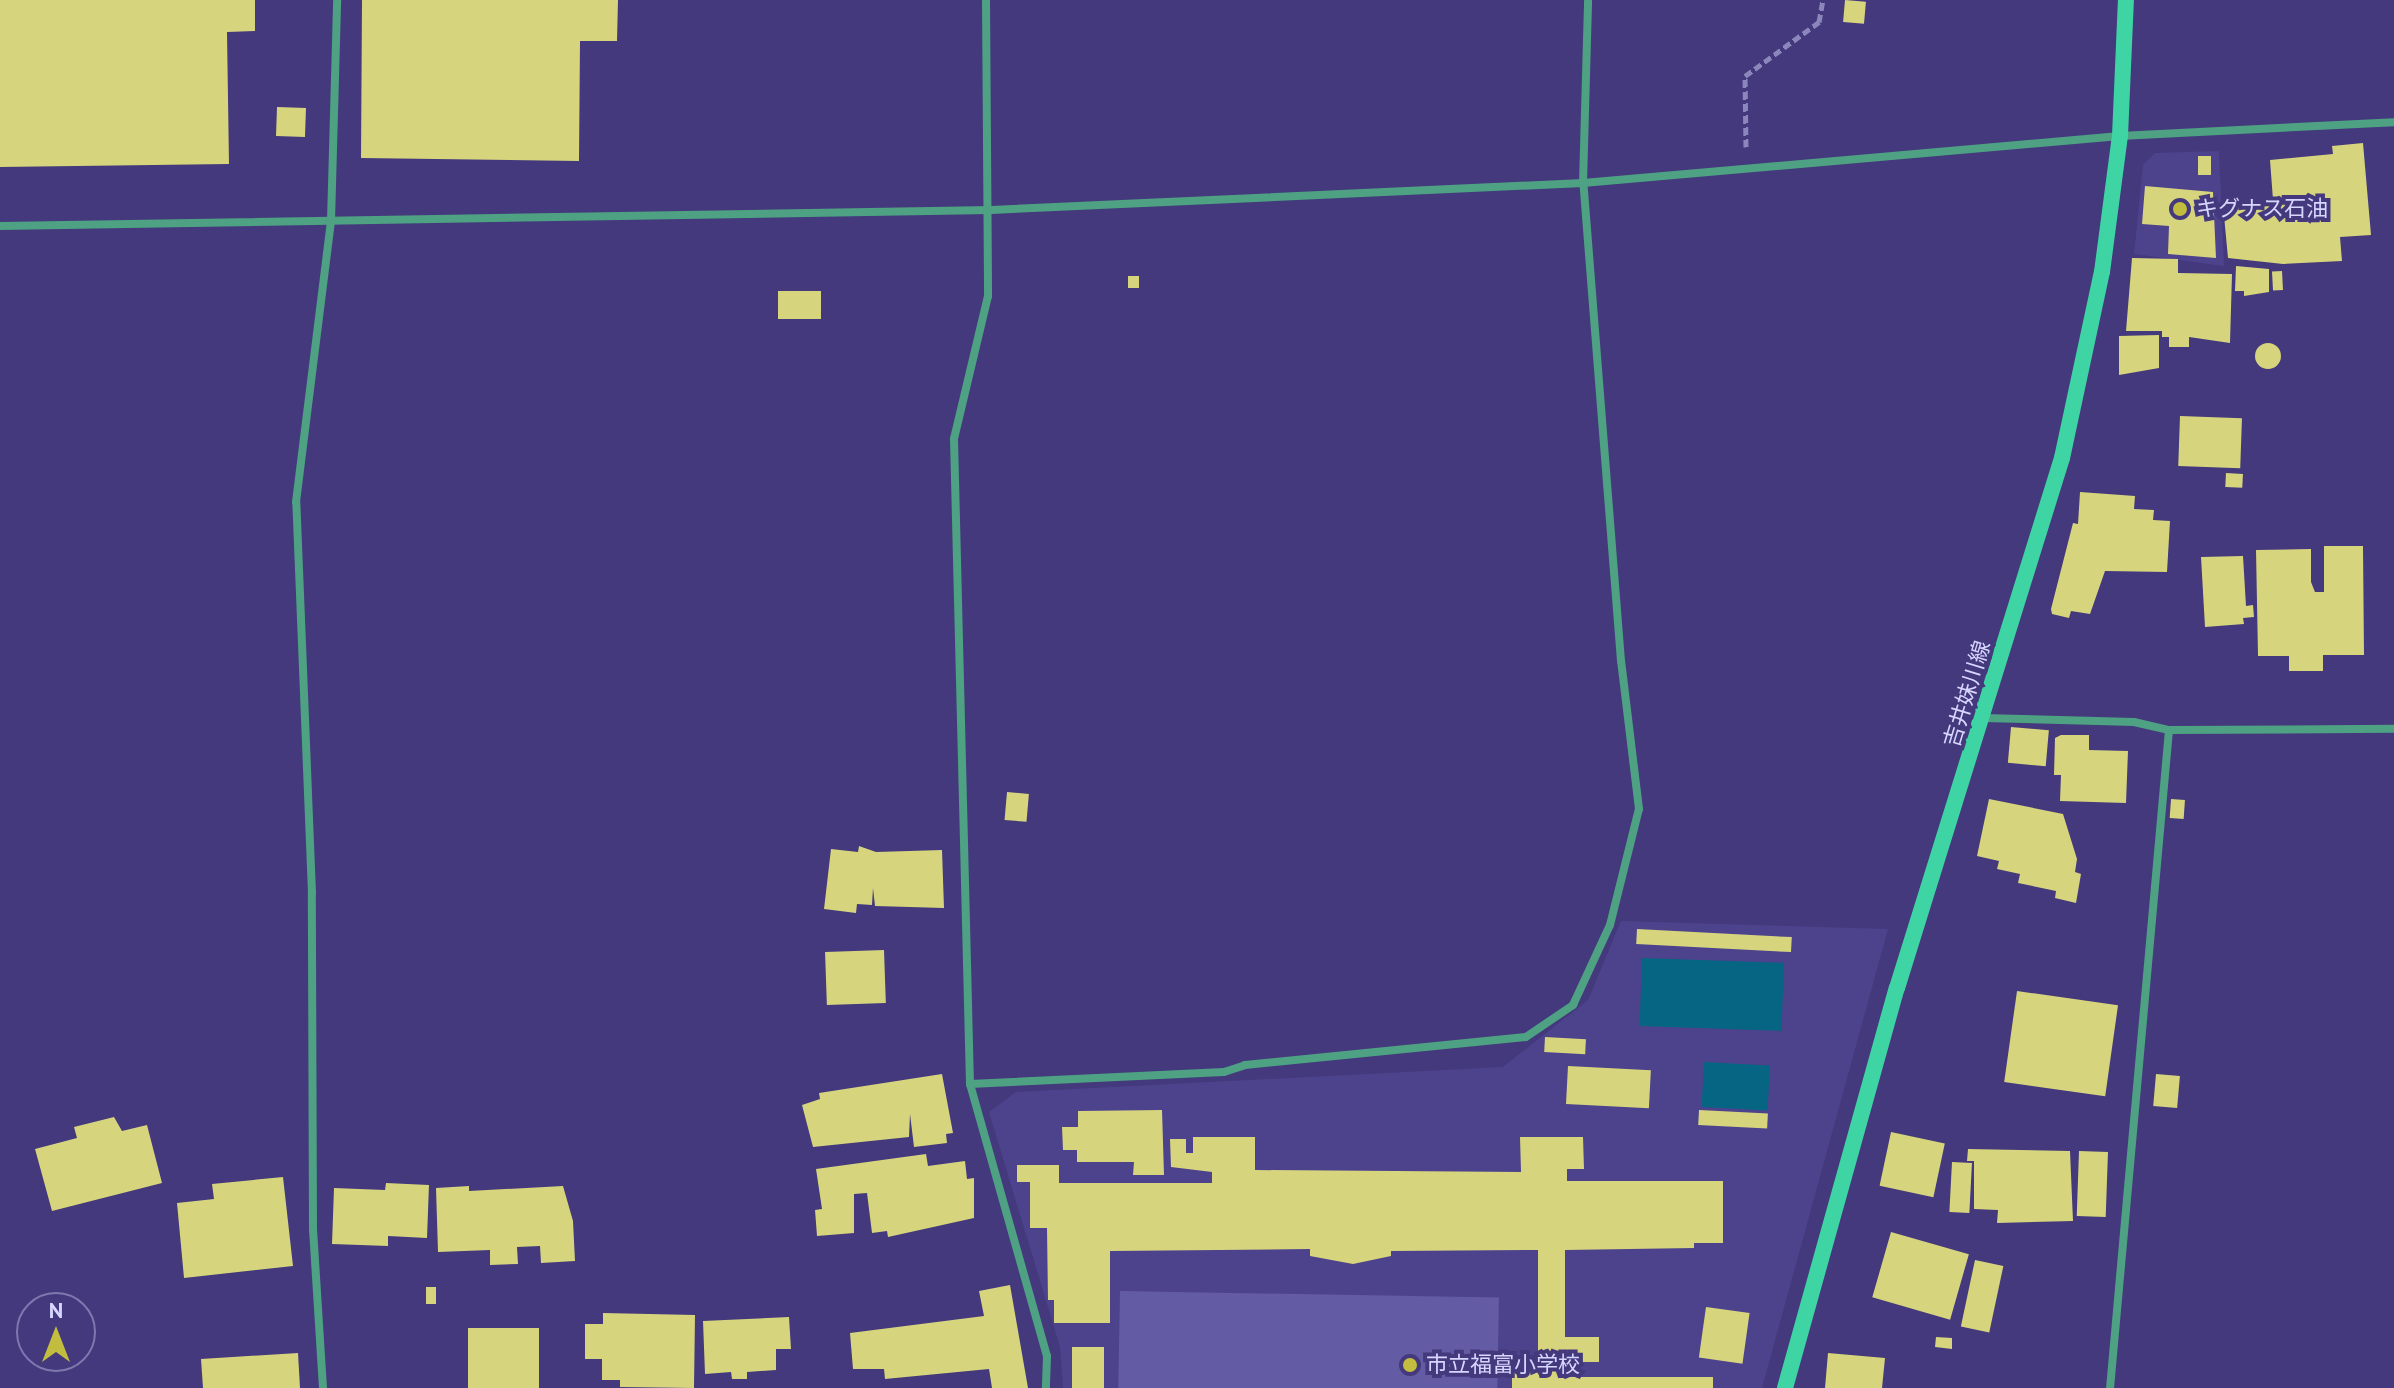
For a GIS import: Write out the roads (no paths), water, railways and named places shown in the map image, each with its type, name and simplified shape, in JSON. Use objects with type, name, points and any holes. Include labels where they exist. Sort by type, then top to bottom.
[{"type":"main road","name":"吉井妹川線","points":[[1785,1388],[1897,988],[2062,458],[2102,272],[2120,136],[2126,0]]},
{"type":"street","points":[[323,1388],[313,1231],[312,893],[296,502],[331,221],[337,0]]},
{"type":"street","points":[[986,0],[991,210],[988,296],[954,439],[970,1084],[1047,1356],[1046,1388]]},
{"type":"street","points":[[970,1084],[1224,1072],[1245,1065],[1526,1037],[1573,1005],[1610,925],[1639,809],[1621,661],[1583,183],[1588,0]]},
{"type":"street","points":[[0,226],[991,210],[1583,183],[2120,136],[2394,122]]},
{"type":"street","points":[[1983,718],[2134,722],[2169,730],[2394,729]]},
{"type":"street","points":[[2110,1388],[2169,730]]},
{"type":"water","points":[[1642,958],[1784,963],[1782,1031],[1640,1026]]},
{"type":"water","points":[[1704,1062],[1770,1065],[1768,1110],[1702,1107]]},
{"type":"place","name":"キグナス石油","points":[[2180,209]]},
{"type":"place","name":"市立福富小学校","points":[[1410,1365]]}]
